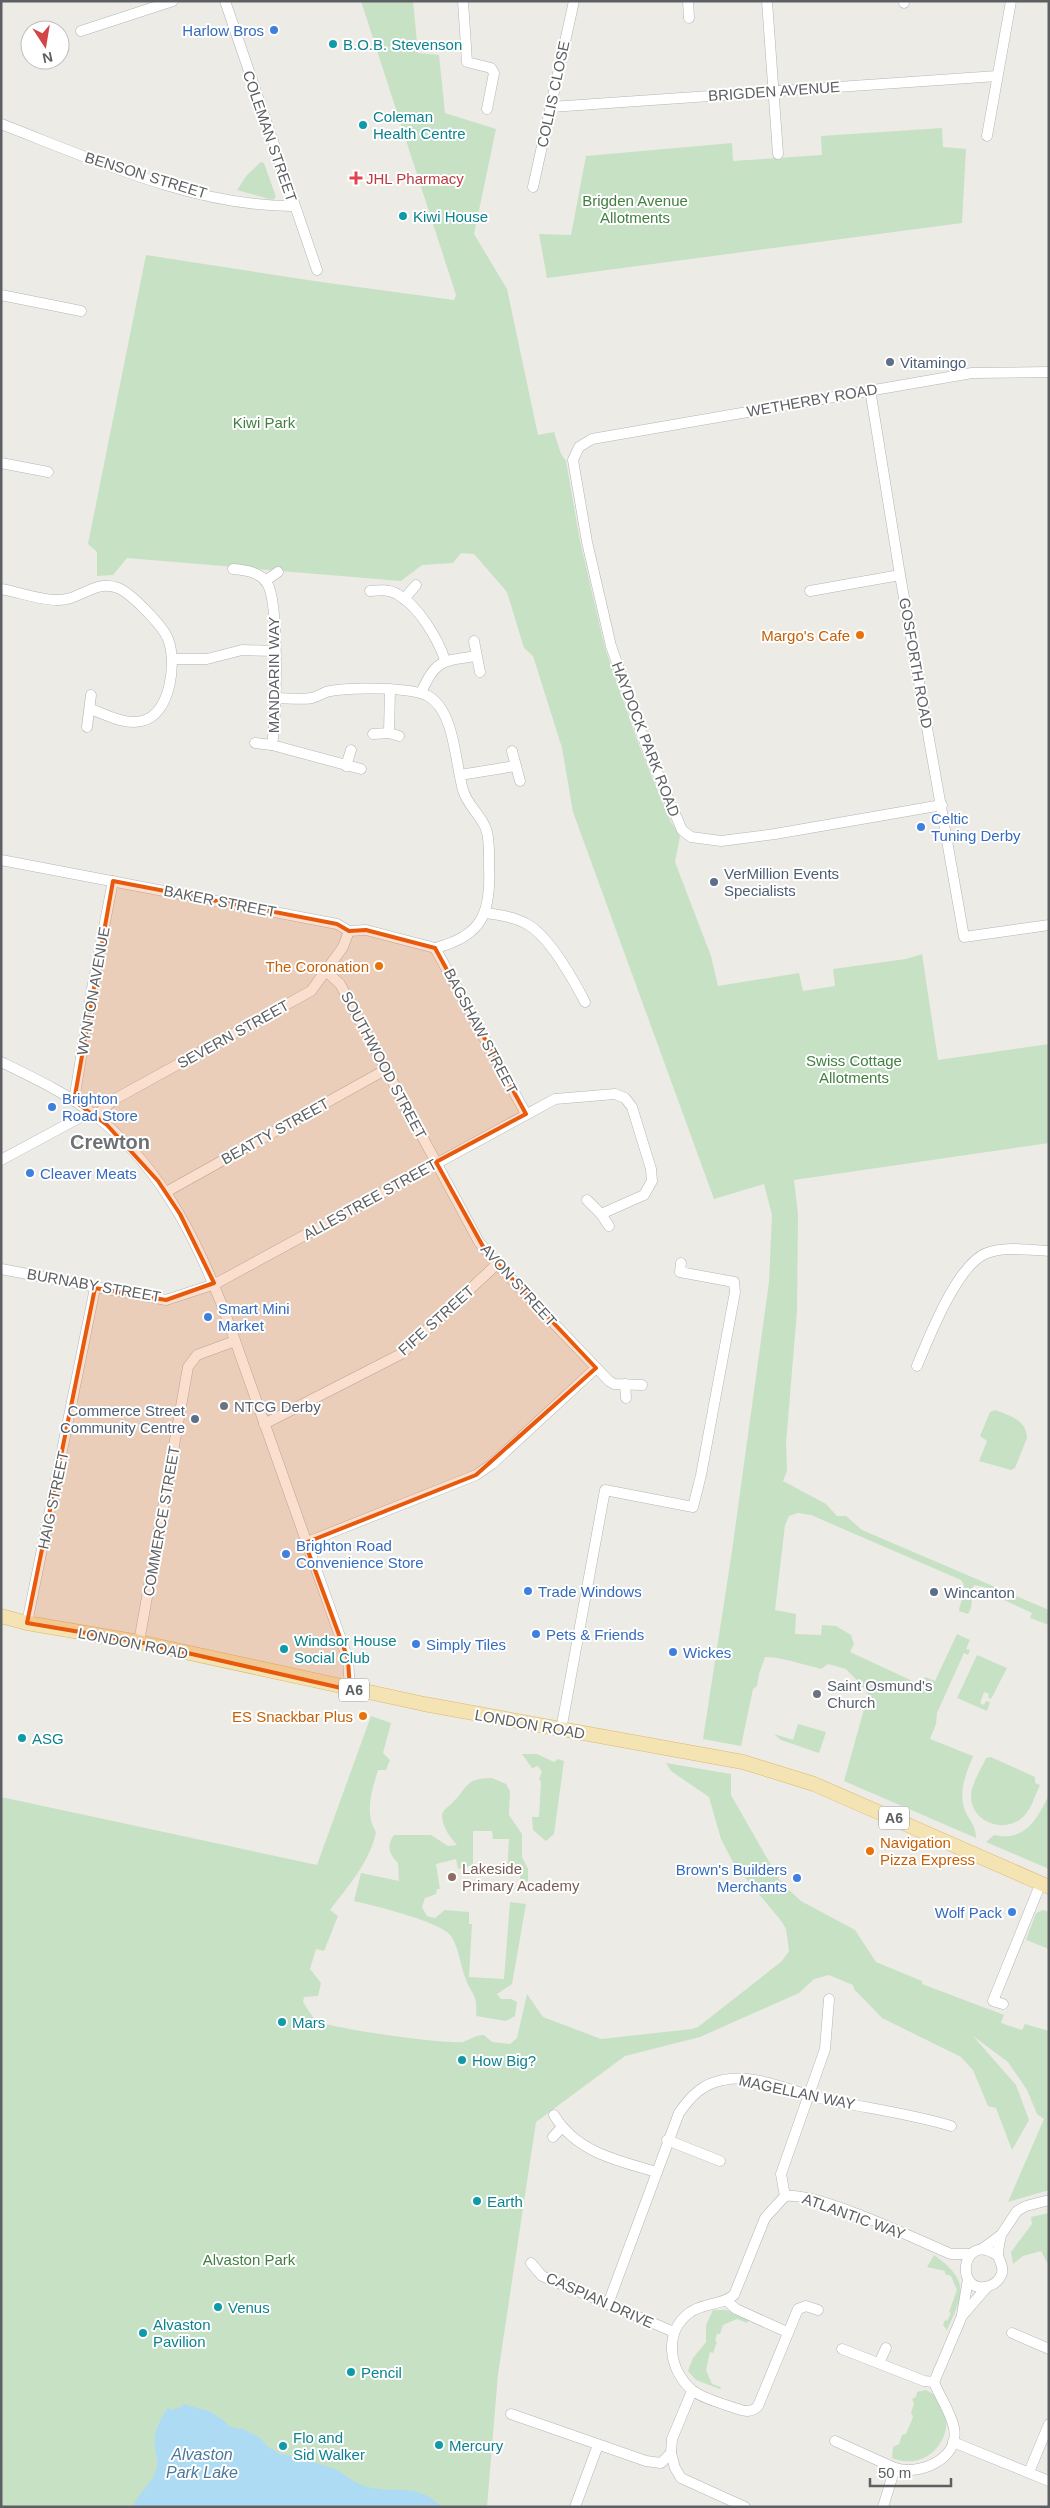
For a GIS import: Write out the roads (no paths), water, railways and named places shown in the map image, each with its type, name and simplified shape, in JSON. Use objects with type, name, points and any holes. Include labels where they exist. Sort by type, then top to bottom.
[{"type":"main road","name":"LONDON ROAD","points":[[1,1616],[27,1624],[139,1642],[350,1690],[561,1730],[709,1754],[743,1762],[836,1793],[1045,1888]]},
{"type":"street","points":[[81,31],[173,1]]},
{"type":"street","name":"COLEMAN STREET","points":[[225,1],[317,270]]},
{"type":"street","points":[[463,1],[467,62],[484,65],[491,68],[494,73],[487,109]]},
{"type":"street","name":"COLLIS CLOSE","points":[[533,187],[574,1]]},
{"type":"street","points":[[688,1],[689,18]]},
{"type":"street","points":[[767,1],[778,154]]},
{"type":"street","points":[[987,136],[1010,1]]},
{"type":"street","name":"BRIGDEN AVENUE","points":[[551,107],[997,76]]},
{"type":"street","name":"BENSON STREET","points":[[1,124],[119,169],[190,192],[267,206],[294,206]]},
{"type":"street","points":[[1,295],[81,311]]},
{"type":"street","name":"WETHERBY ROAD","points":[[578,448],[592,439],[870,389],[972,373],[1049,372]]},
{"type":"street","name":"GOSFORTH ROAD","points":[[870,389],[900,575],[964,937],[1049,925]]},
{"type":"street","name":"HAYDOCK PARK ROAD","points":[[578,448],[574,460],[585,533],[611,646],[648,751],[682,830],[691,837],[721,841],[775,834],[942,805]]},
{"type":"street","points":[[1,463],[48,472]]},
{"type":"street","points":[[233,569],[245,570],[265,581],[278,572]]},
{"type":"street","points":[[810,590],[900,575]]},
{"type":"street","name":"MANDARIN WAY","points":[[265,581],[268,585],[276,622],[272,746],[361,769]]},
{"type":"street","points":[[404,599],[416,585]]},
{"type":"street","points":[[1,589],[56,600],[68,599],[96,586],[118,588],[124,591],[164,631],[171,646],[172,659],[165,698],[158,710],[152,716],[140,722],[126,721],[91,709]]},
{"type":"street","points":[[370,591],[390,591],[404,599],[432,632],[445,660]]},
{"type":"street","points":[[474,641],[480,672]]},
{"type":"street","points":[[172,659],[207,659],[242,650],[274,651]]},
{"type":"street","points":[[421,694],[431,672],[445,660],[476,656]]},
{"type":"street","points":[[274,698],[313,698],[330,691],[390,689],[421,694],[432,699],[444,713],[450,730],[465,796],[482,821],[488,834],[490,894],[486,913],[469,933],[455,941],[435,948]]},
{"type":"street","points":[[373,734],[394,735],[390,689]]},
{"type":"street","points":[[87,727],[92,695]]},
{"type":"street","points":[[255,743],[272,746]]},
{"type":"street","points":[[346,766],[351,750]]},
{"type":"street","points":[[512,751],[520,781]]},
{"type":"street","points":[[460,775],[515,766]]},
{"type":"street","name":"BAKER STREET","points":[[1,860],[337,924],[349,931],[366,930],[435,948]]},
{"type":"street","name":"WYNTON AVENUE","points":[[74,1101],[92,989],[113,881]]},
{"type":"street","points":[[486,913],[511,918],[529,925],[549,945],[570,973],[585,1002]]},
{"type":"street","name":"SEVERN STREET","points":[[1,1160],[93,1114],[115,1099],[310,991],[327,972],[343,947],[349,931]]},
{"type":"street","name":"BAGSHAW STREET","points":[[435,948],[526,1114]]},
{"type":"street","name":"SOUTHWOOD STREET","points":[[327,972],[340,984],[436,1162]]},
{"type":"street","points":[[1,1062],[74,1101],[93,1114],[133,1152],[166,1192],[193,1237],[215,1284],[348,1659],[350,1690]]},
{"type":"street","name":"BEATTY STREET","points":[[166,1192],[385,1070]]},
{"type":"street","name":"ALLESTREE STREET","points":[[215,1284],[436,1162],[560,1097],[615,1094],[629,1102],[635,1114],[649,1163],[652,1181],[644,1194],[601,1214]]},
{"type":"street","name":"AVON STREET","points":[[436,1162],[479,1242],[497,1264],[596,1368],[614,1384],[642,1385]]},
{"type":"street","points":[[587,1200],[601,1214],[609,1226]]},
{"type":"street","points":[[917,1366],[957,1282],[972,1263],[984,1254],[996,1250],[1049,1251]]},
{"type":"street","points":[[561,1730],[605,1490],[693,1507],[701,1475],[736,1292],[734,1282],[680,1272],[681,1263]]},
{"type":"street","name":"FIFE STREET","points":[[264,1424],[401,1354],[497,1264]]},
{"type":"street","name":"BURNABY STREET","points":[[1,1269],[166,1300],[215,1284]]},
{"type":"street","name":"HAIG STREET","points":[[27,1624],[95,1288]]},
{"type":"street","name":"COMMERCE STREET","points":[[139,1642],[188,1367],[197,1355],[235,1341]]},
{"type":"street","points":[[306,1542],[476,1475],[492,1464],[596,1368]]},
{"type":"street","points":[[625,1384],[626,1398]]},
{"type":"street","points":[[1003,2004],[993,2001],[1045,1888]]},
{"type":"street","points":[[785,2196],[781,2174],[825,2049],[829,1999]]},
{"type":"street","name":"MAGELLAN WAY","points":[[608,2304],[678,2113],[689,2098],[704,2085],[736,2078],[751,2079],[809,2096],[906,2114],[951,2126]]},
{"type":"street","points":[[554,2115],[562,2128],[593,2151],[618,2161],[657,2172]]},
{"type":"street","points":[[552,2137],[562,2128]]},
{"type":"street","points":[[668,2140],[720,2161]]},
{"type":"street","name":"ATLANTIC WAY","points":[[727,2301],[740,2284],[765,2218],[785,2196],[796,2195],[822,2202],[951,2254],[972,2254]]},
{"type":"street","points":[[835,2441],[895,2468],[909,2472],[929,2467],[943,2458],[953,2442],[954,2428],[948,2408],[939,2395],[934,2382],[962,2316],[966,2274],[965,2263],[972,2254],[1001,2235],[1017,2211],[1026,2206],[1049,2200]]},
{"type":"street","points":[[966,2274],[979,2287],[995,2284],[1002,2275],[1003,2267],[998,2256],[1001,2235]]},
{"type":"street","points":[[982,2249],[998,2256]]},
{"type":"street","name":"ATLANTIC WAY","points":[[951,2254],[966,2274]]},
{"type":"street","name":"CASPIAN DRIVE","points":[[531,2263],[542,2276],[674,2332]]},
{"type":"street","points":[[962,2316],[987,2287]]},
{"type":"street","points":[[787,2332],[736,2309],[727,2301],[700,2307],[688,2313],[674,2332],[673,2360],[692,2390],[745,2412],[756,2408],[798,2309],[806,2306],[818,2310]]},
{"type":"street","points":[[1012,2334],[1049,2349]]},
{"type":"street","points":[[879,2364],[886,2348]]},
{"type":"street","points":[[842,2349],[924,2381],[934,2382]]},
{"type":"street","points":[[692,2390],[672,2438],[671,2453],[674,2468],[681,2478],[745,2507]]},
{"type":"street","points":[[511,2414],[646,2461],[661,2463],[671,2453]]},
{"type":"street","points":[[1029,2472],[1049,2424]]},
{"type":"street","points":[[953,2442],[1049,2481]]},
{"type":"street","points":[[575,2507],[598,2445]]},
{"type":"street","points":[[882,2507],[895,2468]]},
{"type":"water","name":"Alvaston Park Lake","points":[[183,2404],[211,2412],[227,2423],[226,2425],[238,2429],[241,2428],[260,2438],[267,2446],[280,2454],[312,2459],[313,2462],[375,2489],[422,2493],[432,2498],[442,2507],[133,2507],[152,2480],[157,2468],[155,2437],[160,2421],[168,2407],[170,2410],[182,2407]]},
{"type":"place","name":"Harlow Bros","points":[[274,30]]},
{"type":"place","name":"B.O.B. Stevenson","points":[[333,44]]},
{"type":"place","name":"Coleman Health Centre","points":[[363,125]]},
{"type":"place","name":"JHL Pharmacy","points":[[356,178]]},
{"type":"place","name":"Kiwi House","points":[[403,216]]},
{"type":"place","name":"Vitamingo","points":[[890,362]]},
{"type":"place","name":"Margo's Cafe","points":[[860,635]]},
{"type":"place","name":"Celtic Tuning Derby","points":[[921,827]]},
{"type":"place","name":"VerMillion Events Specialists","points":[[714,882]]},
{"type":"place","name":"The Coronation","points":[[379,966]]},
{"type":"place","name":"Brighton Road Store","points":[[52,1107]]},
{"type":"place","name":"Cleaver Meats","points":[[30,1173]]},
{"type":"place","name":"Smart Mini Market","points":[[208,1317]]},
{"type":"place","name":"NTCG Derby","points":[[224,1406]]},
{"type":"place","name":"Commerce Street Community Centre","points":[[195,1419]]},
{"type":"place","name":"Brighton Road Convenience Store","points":[[286,1554]]},
{"type":"place","name":"Trade Windows","points":[[528,1591]]},
{"type":"place","name":"Wincanton","points":[[934,1592]]},
{"type":"place","name":"Pets & Friends","points":[[536,1634]]},
{"type":"place","name":"Simply Tiles","points":[[416,1644]]},
{"type":"place","name":"Windsor House Social Club","points":[[284,1649]]},
{"type":"place","name":"Wickes","points":[[673,1652]]},
{"type":"place","name":"Saint Osmund's Church","points":[[817,1694]]},
{"type":"place","name":"ES Snackbar Plus","points":[[363,1716]]},
{"type":"place","name":"ASG","points":[[22,1738]]},
{"type":"place","name":"Navigation Pizza Express","points":[[870,1851]]},
{"type":"place","name":"Lakeside Primary Academy","points":[[452,1877]]},
{"type":"place","name":"Brown's Builders Merchants","points":[[797,1878]]},
{"type":"place","name":"Wolf Pack","points":[[1012,1912]]},
{"type":"place","name":"Mars","points":[[282,2022]]},
{"type":"place","name":"How Big?","points":[[462,2060]]},
{"type":"place","name":"Earth","points":[[477,2201]]},
{"type":"place","name":"Venus","points":[[218,2307]]},
{"type":"place","name":"Alvaston Pavilion","points":[[143,2333]]},
{"type":"place","name":"Pencil","points":[[351,2372]]},
{"type":"place","name":"Mercury","points":[[439,2445]]},
{"type":"place","name":"Flo and Sid Walker","points":[[283,2446]]},
{"type":"district","name":"Crewton","points":[[110,1142]]},
{"type":"park label","name":"Brigden Avenue Allotments","points":[[635,208]]},
{"type":"park label","name":"Kiwi Park","points":[[264,422]]},
{"type":"park label","name":"Swiss Cottage Allotments","points":[[854,1068]]},
{"type":"park label","name":"Alvaston Park","points":[[249,2259]]}]
